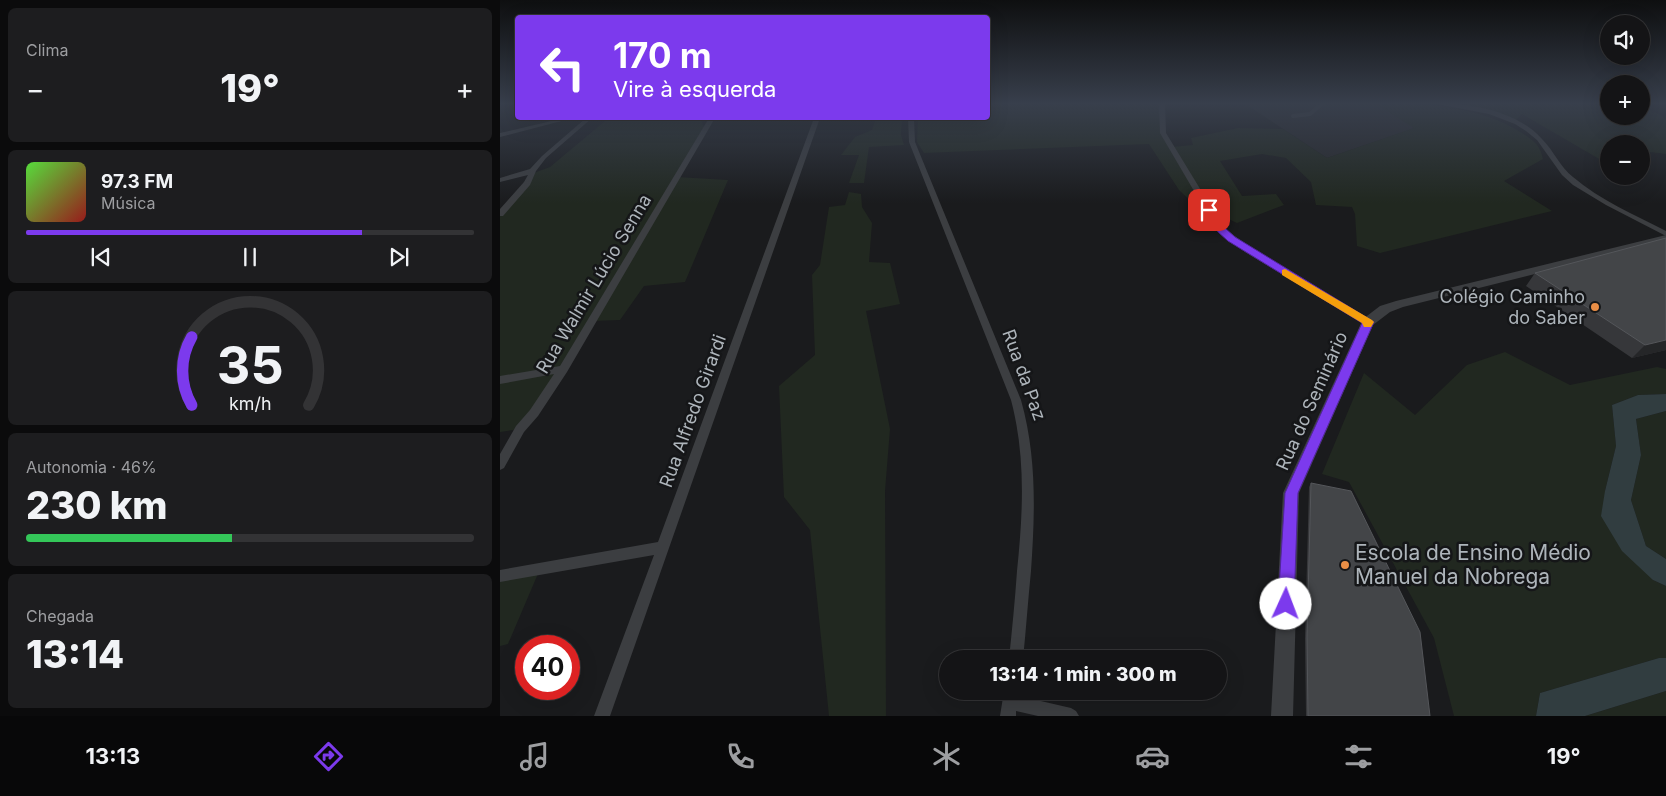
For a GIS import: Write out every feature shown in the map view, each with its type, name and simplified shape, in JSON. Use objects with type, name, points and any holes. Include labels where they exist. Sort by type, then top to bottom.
[{"type":"street","points":[[500,214],[527,183],[533,171],[544,157],[568,136]]},
{"type":"street","name":"Rua Walmir Lúcio Senna","points":[[500,465],[520,429],[534,413],[563,369],[701,136]]},
{"type":"street","name":"Rua Alfredo Girardi","points":[[602,716],[810,136]]},
{"type":"street","name":"Rua da Paz","points":[[912,136],[912,142],[1016,400],[1026,435],[1030,468],[1028,526],[1017,650]]},
{"type":"street","points":[[1165,136],[1221,230],[1248,250],[1368,322]]},
{"type":"street","points":[[1536,136],[1561,169],[1575,183],[1666,236]]},
{"type":"street","points":[[500,180],[533,171]]},
{"type":"street","name":"Rua do Seminário","points":[[1282,716],[1292,493],[1368,322],[1385,309],[1400,304],[1666,236]]},
{"type":"street","points":[[500,380],[563,369]]},
{"type":"street","points":[[500,576],[663,547]]},
{"type":"street","points":[[1010,703],[1071,716]]},
{"type":"shaded area","points":[[587,136],[701,136],[677,177],[728,180],[685,282],[644,286],[620,320],[591,321],[520,429],[500,432],[500,214],[531,174],[550,167]]},
{"type":"shaded area","points":[[901,136],[904,145],[869,147],[864,183],[849,183],[859,155],[841,155],[855,137]]},
{"type":"shaded area","points":[[917,136],[1166,136],[1171,147],[1193,145],[1191,138],[1198,136],[1294,136],[1327,158],[1390,136],[1527,136],[1540,149],[1543,159],[1504,181],[1552,211],[1380,253],[1357,246],[1355,214],[1352,207],[1316,205],[1311,182],[1286,158],[1262,154],[1220,161],[1242,196],[1276,194],[1284,205],[1237,223],[1209,210],[1201,211],[1179,190],[1149,144],[924,153],[917,142]]},
{"type":"shaded area","points":[[1294,136],[1390,136],[1327,158]]},
{"type":"shaded area","points":[[1560,136],[1600,136],[1600,159]]},
{"type":"shaded area","points":[[1650,136],[1666,136],[1666,154],[1650,152]]},
{"type":"shaded area","points":[[849,192],[861,194],[862,207],[872,223],[869,262],[890,263],[900,304],[866,311],[890,429],[885,491],[886,716],[829,716],[810,530],[784,497],[779,386],[815,355],[812,275],[820,265],[829,207],[845,205]]},
{"type":"shaded area","points":[[1505,352],[1570,385],[1657,367],[1666,369],[1666,394],[1638,395],[1612,405],[1616,446],[1605,491],[1653,580],[1666,586],[1666,658],[1659,658],[1540,693],[1536,716],[1454,716],[1434,638],[1349,482],[1322,474],[1364,373],[1415,415],[1467,365]]},
{"type":"shaded area","points":[[1666,394],[1666,411],[1636,419],[1641,455],[1631,500],[1646,546],[1666,559],[1666,586],[1653,580],[1622,551],[1601,516],[1616,446],[1612,405],[1638,395]]},
{"type":"shaded area","points":[[1666,411],[1666,559],[1646,546],[1631,500],[1641,455],[1636,419]]},
{"type":"shaded area","points":[[540,569],[508,644],[500,646],[500,576]]},
{"type":"shaded area","points":[[1659,658],[1666,658],[1666,691],[1585,716],[1536,716],[1540,693]]},
{"type":"shaded area","points":[[1666,691],[1666,716],[1585,716]]},
{"type":"building","points":[[1666,238],[1666,340],[1645,345],[1535,273]]},
{"type":"building","name":"Escola de Ensino Médio Manuel da Nobrega","points":[[1311,483],[1351,491],[1420,632],[1430,716],[1308,716],[1307,636]]},
{"type":"slow traffic","points":[[1285,273],[1368,322],[1367,324]]},
{"type":"place","name":"Colégio Caminho do Saber","points":[[1595,307]]},
{"type":"place","name":"Escola de Ensino Médio Manuel da Nobrega","points":[[1345,565]]},
{"type":"route","points":[[1209,210],[1221,230],[1231,239],[1368,322],[1292,493],[1286,604]]}]
